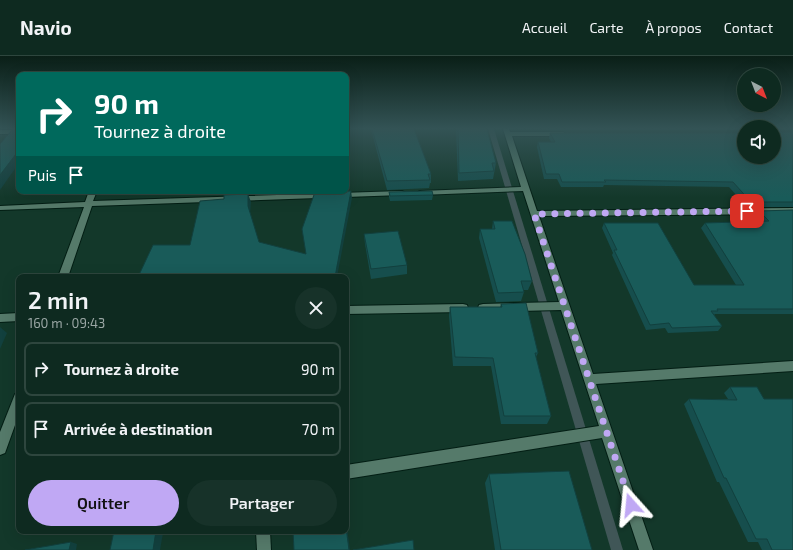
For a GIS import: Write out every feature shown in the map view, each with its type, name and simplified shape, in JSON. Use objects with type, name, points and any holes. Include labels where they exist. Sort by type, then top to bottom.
[{"type":"street","points":[[514,152],[646,550]]},
{"type":"street","points":[[0,208],[526,189]]},
{"type":"street","points":[[64,274],[92,194]]},
{"type":"street","points":[[534,214],[793,211]]},
{"type":"street","points":[[349,310],[565,306]]},
{"type":"street","points":[[0,318],[16,317]]},
{"type":"street","points":[[589,379],[793,366]]},
{"type":"street","points":[[0,449],[16,406]]},
{"type":"street","points":[[349,472],[606,431]]},
{"type":"street","points":[[262,534],[264,550]]},
{"type":"building","points":[[0,152],[16,152],[16,154],[0,175]]},
{"type":"building","points":[[379,152],[423,152],[431,174],[428,174],[430,180],[387,181]]},
{"type":"building","points":[[459,152],[493,152],[496,163],[492,163],[494,171],[459,173]]},
{"type":"building","points":[[541,152],[737,152],[737,164],[781,164],[781,152],[793,152],[793,202],[751,202],[733,182],[604,180],[606,182],[562,182],[559,174],[546,174]]},
{"type":"building","points":[[349,191],[351,191],[336,274],[139,274],[153,245],[190,245],[200,201],[224,199],[224,195],[248,194],[248,206],[259,242],[306,254],[302,229],[314,194],[349,194]]},
{"type":"building","points":[[432,191],[433,195],[390,196],[389,192]]},
{"type":"building","points":[[793,210],[793,309],[717,309],[718,311],[711,311],[722,326],[672,328],[669,323],[650,325],[614,250],[617,250],[604,223],[658,223],[694,285],[744,285],[705,223],[769,221],[759,211]]},
{"type":"building","points":[[493,221],[512,221],[525,254],[532,281],[521,281],[524,292],[498,293],[480,229],[495,229]]},
{"type":"building","points":[[398,231],[407,265],[371,269],[364,234]]},
{"type":"building","points":[[526,303],[538,353],[535,353],[551,416],[504,416],[493,358],[455,357],[450,307],[502,307],[501,304]]},
{"type":"building","points":[[730,387],[757,387],[764,399],[793,399],[793,550],[772,550],[767,539],[756,539],[726,478],[724,478],[689,399],[737,400]]},
{"type":"building","points":[[569,471],[592,550],[501,550],[489,474]]},
{"type":"building","points":[[113,534],[156,534],[153,550],[110,550]]},
{"type":"building","points":[[293,534],[347,534],[349,550],[294,550]]},
{"type":"building","points":[[413,540],[414,550],[353,550]]},
{"type":"building","points":[[71,542],[69,550],[25,550]]},
{"type":"waterway","points":[[498,152],[617,550]]},
{"type":"route","points":[[631,505],[534,214],[747,211]]}]
